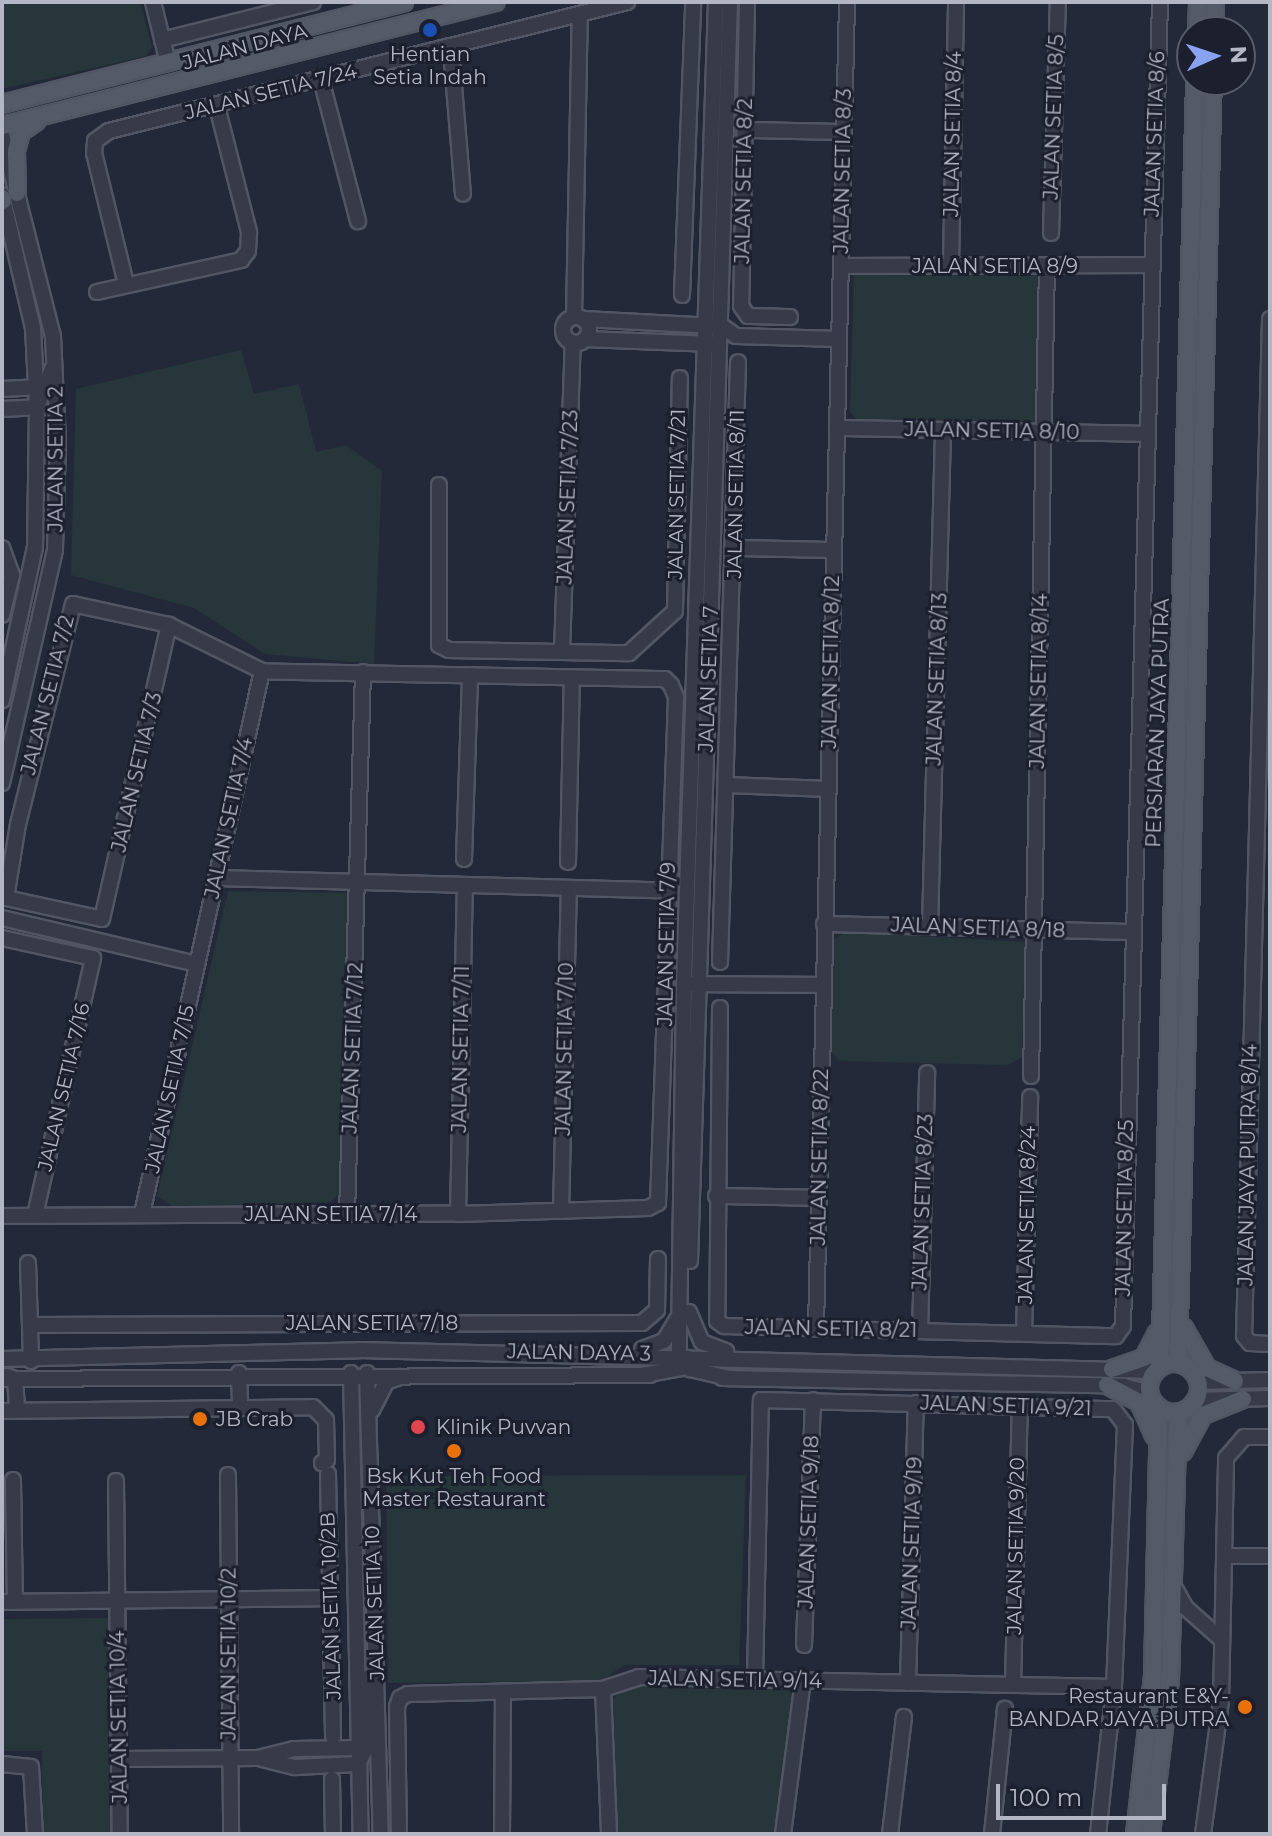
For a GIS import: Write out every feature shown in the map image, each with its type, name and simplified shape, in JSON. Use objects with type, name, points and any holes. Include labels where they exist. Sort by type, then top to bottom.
[{"type":"main road","name":"JALAN DAYA","points":[[2,126],[496,2]]},
{"type":"main road","name":"JALAN DAYA","points":[[2,106],[396,3]]},
{"type":"main road","points":[[380,32],[396,3],[425,19]]},
{"type":"main road","name":"PERSIARAN JAYA PUTRA","points":[[1158,1369],[1195,96]]},
{"type":"main road","name":"PERSIARAN JAYA PUTRA","points":[[1178,1363],[1213,96]]},
{"type":"main road","points":[[6,197],[21,132],[56,113]]},
{"type":"main road","points":[[1180,1315],[1201,1362],[1235,1381]]},
{"type":"main road","points":[[1158,1457],[1144,1407],[1109,1377],[1148,1354],[1161,1319]]},
{"type":"main road","points":[[1135,1834],[1153,1675],[1159,1408],[1150,1393],[1158,1369],[1178,1363],[1198,1382],[1195,1400],[1178,1412],[1159,1408]]},
{"type":"main road","points":[[1176,1476],[1199,1419],[1243,1399]]},
{"type":"main road","points":[[1151,1834],[1170,1679],[1178,1412]]},
{"type":"street","points":[[153,2],[168,63]]},
{"type":"street","points":[[162,40],[313,2]]},
{"type":"street","name":"JALAN SETIA 7/24","points":[[126,284],[94,153],[101,136],[627,2]]},
{"type":"street","points":[[682,295],[693,2]]},
{"type":"street","name":"JALAN SETIA 7","points":[[684,1359],[705,344],[716,2]]},
{"type":"street","name":"JALAN SETIA 7","points":[[690,984],[722,344],[730,2]]},
{"type":"street","name":"JALAN SETIA 8/2","points":[[747,2],[741,306],[748,316],[790,317]]},
{"type":"street","name":"JALAN SETIA 8/3","points":[[839,339],[847,2]]},
{"type":"street","name":"JALAN SETIA 8/4","points":[[951,265],[956,2]]},
{"type":"street","name":"JALAN SETIA 8/5","points":[[1051,233],[1058,2]]},
{"type":"street","name":"JALAN SETIA 8/6","points":[[1146,434],[1160,2]]},
{"type":"street","points":[[579,341],[588,327],[579,318],[580,15]]},
{"type":"street","points":[[451,49],[463,194]]},
{"type":"street","points":[[321,79],[358,221]]},
{"type":"street","points":[[97,292],[241,260],[248,251],[249,232],[217,106]]},
{"type":"street","points":[[746,130],[844,132]]},
{"type":"street","name":"JALAN SETIA 2","points":[[2,135],[6,197],[33,328],[39,397],[35,547],[2,700]]},
{"type":"street","name":"JALAN SETIA 2","points":[[2,783],[4,760],[55,550],[58,441],[54,352],[6,197]]},
{"type":"street","name":"JALAN SETIA 8/14","points":[[1031,1076],[1047,265]]},
{"type":"street","name":"JALAN SETIA 8/9","points":[[841,266],[1150,265]]},
{"type":"street","points":[[736,336],[722,326],[579,318],[563,331],[579,341],[722,344],[736,336],[839,339]]},
{"type":"street","name":"JALAN JAYA PUTRA 8/14","points":[[1270,319],[1264,752],[1245,1321],[1250,1343],[1270,1344]]},
{"type":"street","points":[[673,324],[673,343]]},
{"type":"street","name":"JALAN SETIA 8/12","points":[[823,985],[839,339]]},
{"type":"street","name":"JALAN SETIA 7/23","points":[[562,651],[579,341]]},
{"type":"street","points":[[54,352],[39,397],[58,441]]},
{"type":"street","name":"JALAN SETIA 8/11","points":[[720,962],[736,548],[738,362]]},
{"type":"street","name":"JALAN SETIA 7/21","points":[[562,651],[625,654],[675,611],[680,378]]},
{"type":"street","points":[[2,389],[39,397]]},
{"type":"street","points":[[2,409],[39,397]]},
{"type":"street","name":"JALAN SETIA 8/10","points":[[837,428],[1146,434]]},
{"type":"street","name":"JALAN SETIA 8/13","points":[[930,927],[943,430]]},
{"type":"street","name":"JALAN SETIA 8/25","points":[[1116,1336],[1123,1326],[1146,434]]},
{"type":"street","points":[[439,485],[439,645],[449,650],[562,651]]},
{"type":"street","points":[[2,548],[12,575],[2,615]]},
{"type":"street","points":[[736,548],[834,550]]},
{"type":"street","name":"JALAN SETIA 7/2","points":[[3,892],[68,608],[80,602],[169,625],[262,671]]},
{"type":"street","name":"JALAN SETIA 7/3","points":[[3,892],[14,903],[102,919],[169,625]]},
{"type":"street","points":[[262,671],[572,678],[568,862]]},
{"type":"street","name":"JALAN SETIA 7/4","points":[[197,964],[262,671]]},
{"type":"street","name":"JALAN SETIA 7/12","points":[[347,1214],[363,672]]},
{"type":"street","points":[[464,859],[470,675]]},
{"type":"street","name":"JALAN SETIA 7/9","points":[[572,678],[665,679],[676,697],[658,1203]]},
{"type":"street","points":[[727,785],[828,789]]},
{"type":"street","points":[[216,878],[668,891]]},
{"type":"street","name":"JALAN SETIA 7/11","points":[[458,1214],[465,885]]},
{"type":"street","name":"JALAN SETIA 7/10","points":[[561,1211],[569,888]]},
{"type":"street","points":[[2,918],[197,964]]},
{"type":"street","name":"JALAN SETIA 8/18","points":[[824,924],[1132,932]]},
{"type":"street","name":"JALAN SETIA 7/16","points":[[2,938],[93,958],[35,1216]]},
{"type":"street","name":"JALAN SETIA 7/15","points":[[142,1214],[197,964]]},
{"type":"street","points":[[690,984],[823,985]]},
{"type":"street","name":"JALAN SETIA 8/22","points":[[816,1328],[823,985]]},
{"type":"street","name":"JALAN SETIA 8/21","points":[[720,1008],[717,1321],[724,1326],[1116,1336]]},
{"type":"street","name":"JALAN SETIA 8/23","points":[[920,1331],[927,1073]]},
{"type":"street","name":"JALAN SETIA 8/24","points":[[1024,1334],[1030,1097]]},
{"type":"street","points":[[716,1196],[819,1198]]},
{"type":"street","name":"JALAN SETIA 7/14","points":[[2,1216],[458,1214],[648,1208],[658,1203]]},
{"type":"street","name":"JALAN SETIA 7/18","points":[[30,1325],[649,1320],[658,1304],[658,1259]]},
{"type":"street","points":[[28,1263],[31,1361]]},
{"type":"street","points":[[622,1354],[664,1341],[684,1313],[702,1342],[750,1357]]},
{"type":"street","points":[[525,1322],[526,1351]]},
{"type":"street","name":"JALAN DAYA 3","points":[[2,1359],[31,1361],[271,1355],[360,1350],[444,1353],[526,1351],[684,1359],[750,1357],[1109,1377],[1150,1393]]},
{"type":"street","points":[[271,1355],[352,1360],[359,1370],[444,1353]]},
{"type":"street","points":[[642,1375],[684,1359],[730,1378]]},
{"type":"street","name":"JALAN DAYA 3","points":[[6,1377],[300,1374],[359,1370],[730,1378],[1109,1377],[1158,1369]]},
{"type":"street","name":"JALAN SETIA 10","points":[[359,1370],[352,1425],[361,1834]]},
{"type":"street","name":"JALAN SETIA 10","points":[[359,1370],[369,1425],[381,1834]]},
{"type":"street","points":[[6,1377],[9,1411],[240,1408],[239,1373]]},
{"type":"street","points":[[369,1425],[376,1394],[386,1382],[436,1373]]},
{"type":"street","points":[[300,1374],[332,1379],[344,1391],[352,1425]]},
{"type":"street","points":[[1198,1382],[1270,1380]]},
{"type":"street","points":[[1195,1400],[1270,1398]]},
{"type":"street","name":"JALAN SETIA 9/21","points":[[755,1679],[761,1400],[813,1400],[1113,1409],[1125,1425],[1114,1687]]},
{"type":"street","name":"JALAN SETIA 9/18","points":[[804,1645],[813,1400]]},
{"type":"street","name":"JALAN SETIA 9/19","points":[[908,1683],[916,1403]]},
{"type":"street","name":"JALAN SETIA 9/20","points":[[1013,1685],[1020,1406]]},
{"type":"street","name":"JALAN SETIA 10/2B","points":[[240,1408],[313,1407],[321,1411],[327,1460],[333,1737]]},
{"type":"street","points":[[1203,1834],[1221,1701],[1226,1458],[1244,1437],[1270,1437]]},
{"type":"street","name":"JALAN SETIA 10/2","points":[[228,1475],[231,1834]]},
{"type":"street","points":[[13,1480],[8,1602],[331,1598]]},
{"type":"street","name":"JALAN SETIA 10/4","points":[[116,1481],[120,1834]]},
{"type":"street","points":[[1224,1556],[1270,1556]]},
{"type":"street","points":[[1173,1585],[1186,1608],[1222,1640]]},
{"type":"street","points":[[119,1759],[258,1758],[295,1767],[360,1756],[369,1742],[369,1674],[377,1652]]},
{"type":"street","name":"JALAN SETIA 9/14","points":[[399,1834],[400,1698],[603,1689],[639,1677],[1114,1687]]},
{"type":"street","points":[[783,1834],[803,1681]]},
{"type":"street","points":[[1098,1834],[1114,1687]]},
{"type":"street","points":[[603,1689],[609,1834]]},
{"type":"street","points":[[502,1834],[503,1692]]},
{"type":"street","points":[[992,1834],[1005,1709]]},
{"type":"street","points":[[890,1834],[904,1717]]},
{"type":"street","points":[[360,1756],[368,1770],[373,1834]]},
{"type":"street","points":[[2,1764],[31,1767],[35,1834]]},
{"type":"street","points":[[332,1779],[333,1834]]},
{"type":"shaded area","points":[[2,2],[140,2],[152,47],[146,56],[2,89]]},
{"type":"shaded area","points":[[854,270],[1039,270],[1037,424],[858,422],[850,411]]},
{"type":"shaded area","points":[[241,350],[254,394],[299,384],[316,452],[346,445],[382,471],[374,664],[265,654],[194,608],[71,575],[76,389]]},
{"type":"shaded area","points":[[228,891],[353,893],[339,1193],[331,1202],[172,1206],[157,1196]]},
{"type":"shaded area","points":[[845,932],[1025,942],[1022,1057],[1008,1065],[839,1061],[829,1049],[832,941]]},
{"type":"shaded area","points":[[746,1475],[739,1665],[625,1665],[600,1681],[388,1683],[386,1476]]},
{"type":"shaded area","points":[[109,1618],[111,1834],[43,1834],[42,1751],[2,1751],[2,1619]]},
{"type":"shaded area","points":[[632,1683],[787,1686],[793,1696],[777,1834],[615,1834],[612,1700]]},
{"type":"place","name":"Hentian Setia Indah","points":[[430,30]]},
{"type":"place","name":"JB Crab","points":[[200,1419]]},
{"type":"place","name":"Klinik Puvvan","points":[[418,1427]]},
{"type":"place","name":"Bsk Kut Teh Food Master Restaurant","points":[[454,1451]]},
{"type":"place","name":"Restaurant E&Y- BANDAR JAYA PUTRA","points":[[1245,1707]]}]
